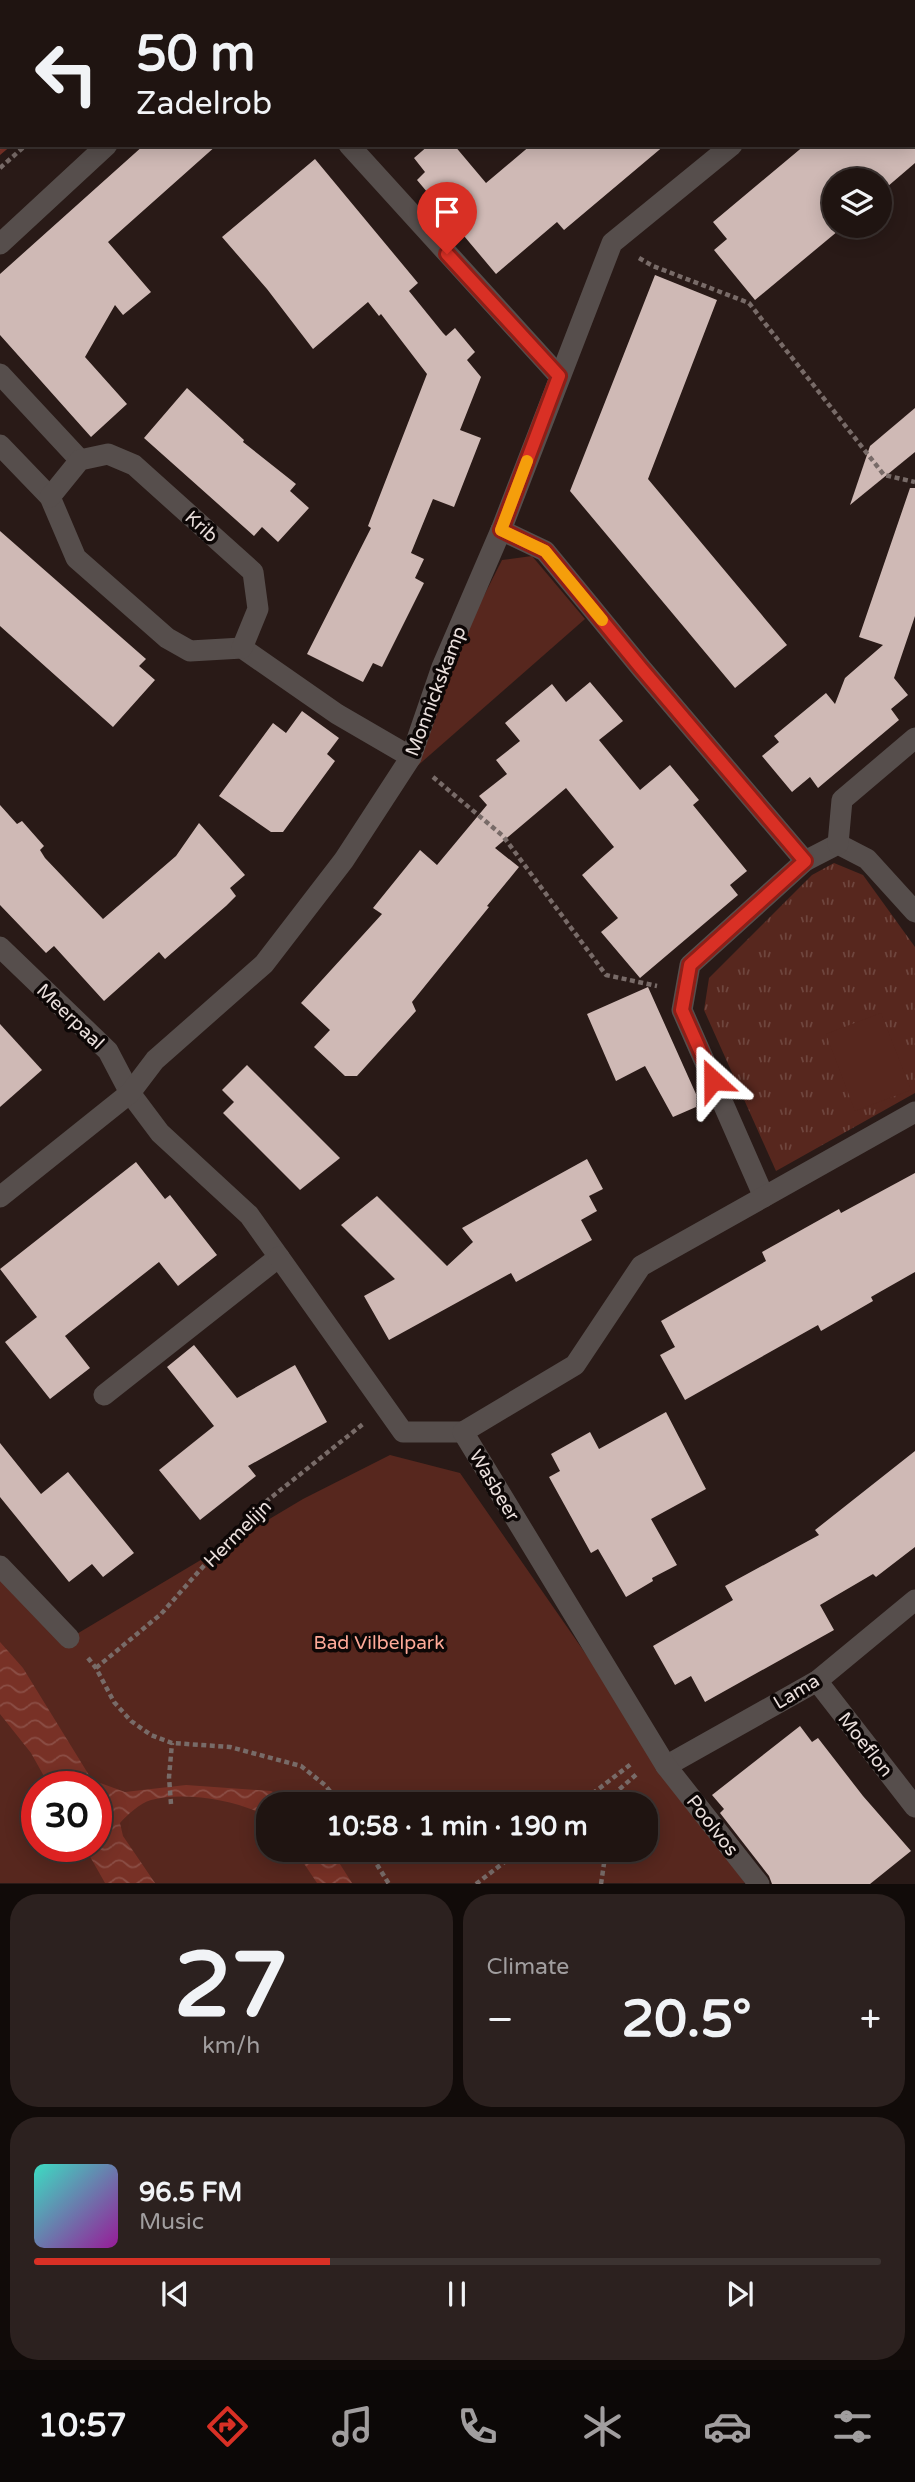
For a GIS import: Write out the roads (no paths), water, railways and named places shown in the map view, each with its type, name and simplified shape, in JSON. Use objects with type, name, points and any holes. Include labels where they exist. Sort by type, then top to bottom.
[{"type":"street","points":[[0,244],[105,147]]},
{"type":"street","points":[[351,147],[559,376]]},
{"type":"street","name":"Monnickskamp","points":[[0,1197],[130,1093],[155,1060],[264,964],[344,860],[411,757],[442,667],[501,530],[612,243],[730,147]]},
{"type":"street","points":[[0,374],[80,460],[50,497]]},
{"type":"street","points":[[0,445],[50,497],[76,558],[167,638],[190,651],[242,648],[338,714],[411,757]]},
{"type":"street","name":"Krib","points":[[80,460],[108,454],[134,465],[253,572],[258,609],[242,648]]},
{"type":"street","points":[[501,530],[545,551],[805,861]]},
{"type":"street","points":[[838,844],[842,800],[915,738]]},
{"type":"street","points":[[764,1197],[682,1010],[690,965],[805,861],[838,844]]},
{"type":"street","points":[[838,844],[867,859],[915,912]]},
{"type":"street","name":"Meerpaal","points":[[0,947],[108,1051],[130,1093]]},
{"type":"street","points":[[130,1093],[160,1133],[249,1215],[403,1432],[463,1432]]},
{"type":"street","name":"Wasbeer","points":[[660,1756],[463,1432],[575,1365],[641,1266],[915,1112]]},
{"type":"street","points":[[104,1395],[279,1257]]},
{"type":"street","points":[[0,1566],[69,1638]]},
{"type":"street","name":"Lama","points":[[660,1756],[817,1681],[915,1600]]},
{"type":"street","name":"Moeflon","points":[[817,1681],[915,1807]]},
{"type":"street","name":"Poolvos","points":[[660,1756],[759,1884]]},
{"type":"water","points":[[0,147],[10,147],[0,155]]},
{"type":"water","points":[[0,1642],[23,1668],[86,1771],[41,1771],[31,1753],[0,1714]]},
{"type":"water","points":[[186,1785],[273,1792],[256,1792],[256,1811],[227,1802],[195,1797],[165,1797],[147,1802],[120,1823],[123,1836],[155,1883],[105,1883],[93,1862],[112,1862],[112,1787],[125,1792]]},
{"type":"water","points":[[303,1862],[339,1862],[352,1883],[317,1883]]},
{"type":"park label","name":"Bad Vilbelpark","points":[[379,1642]]}]
